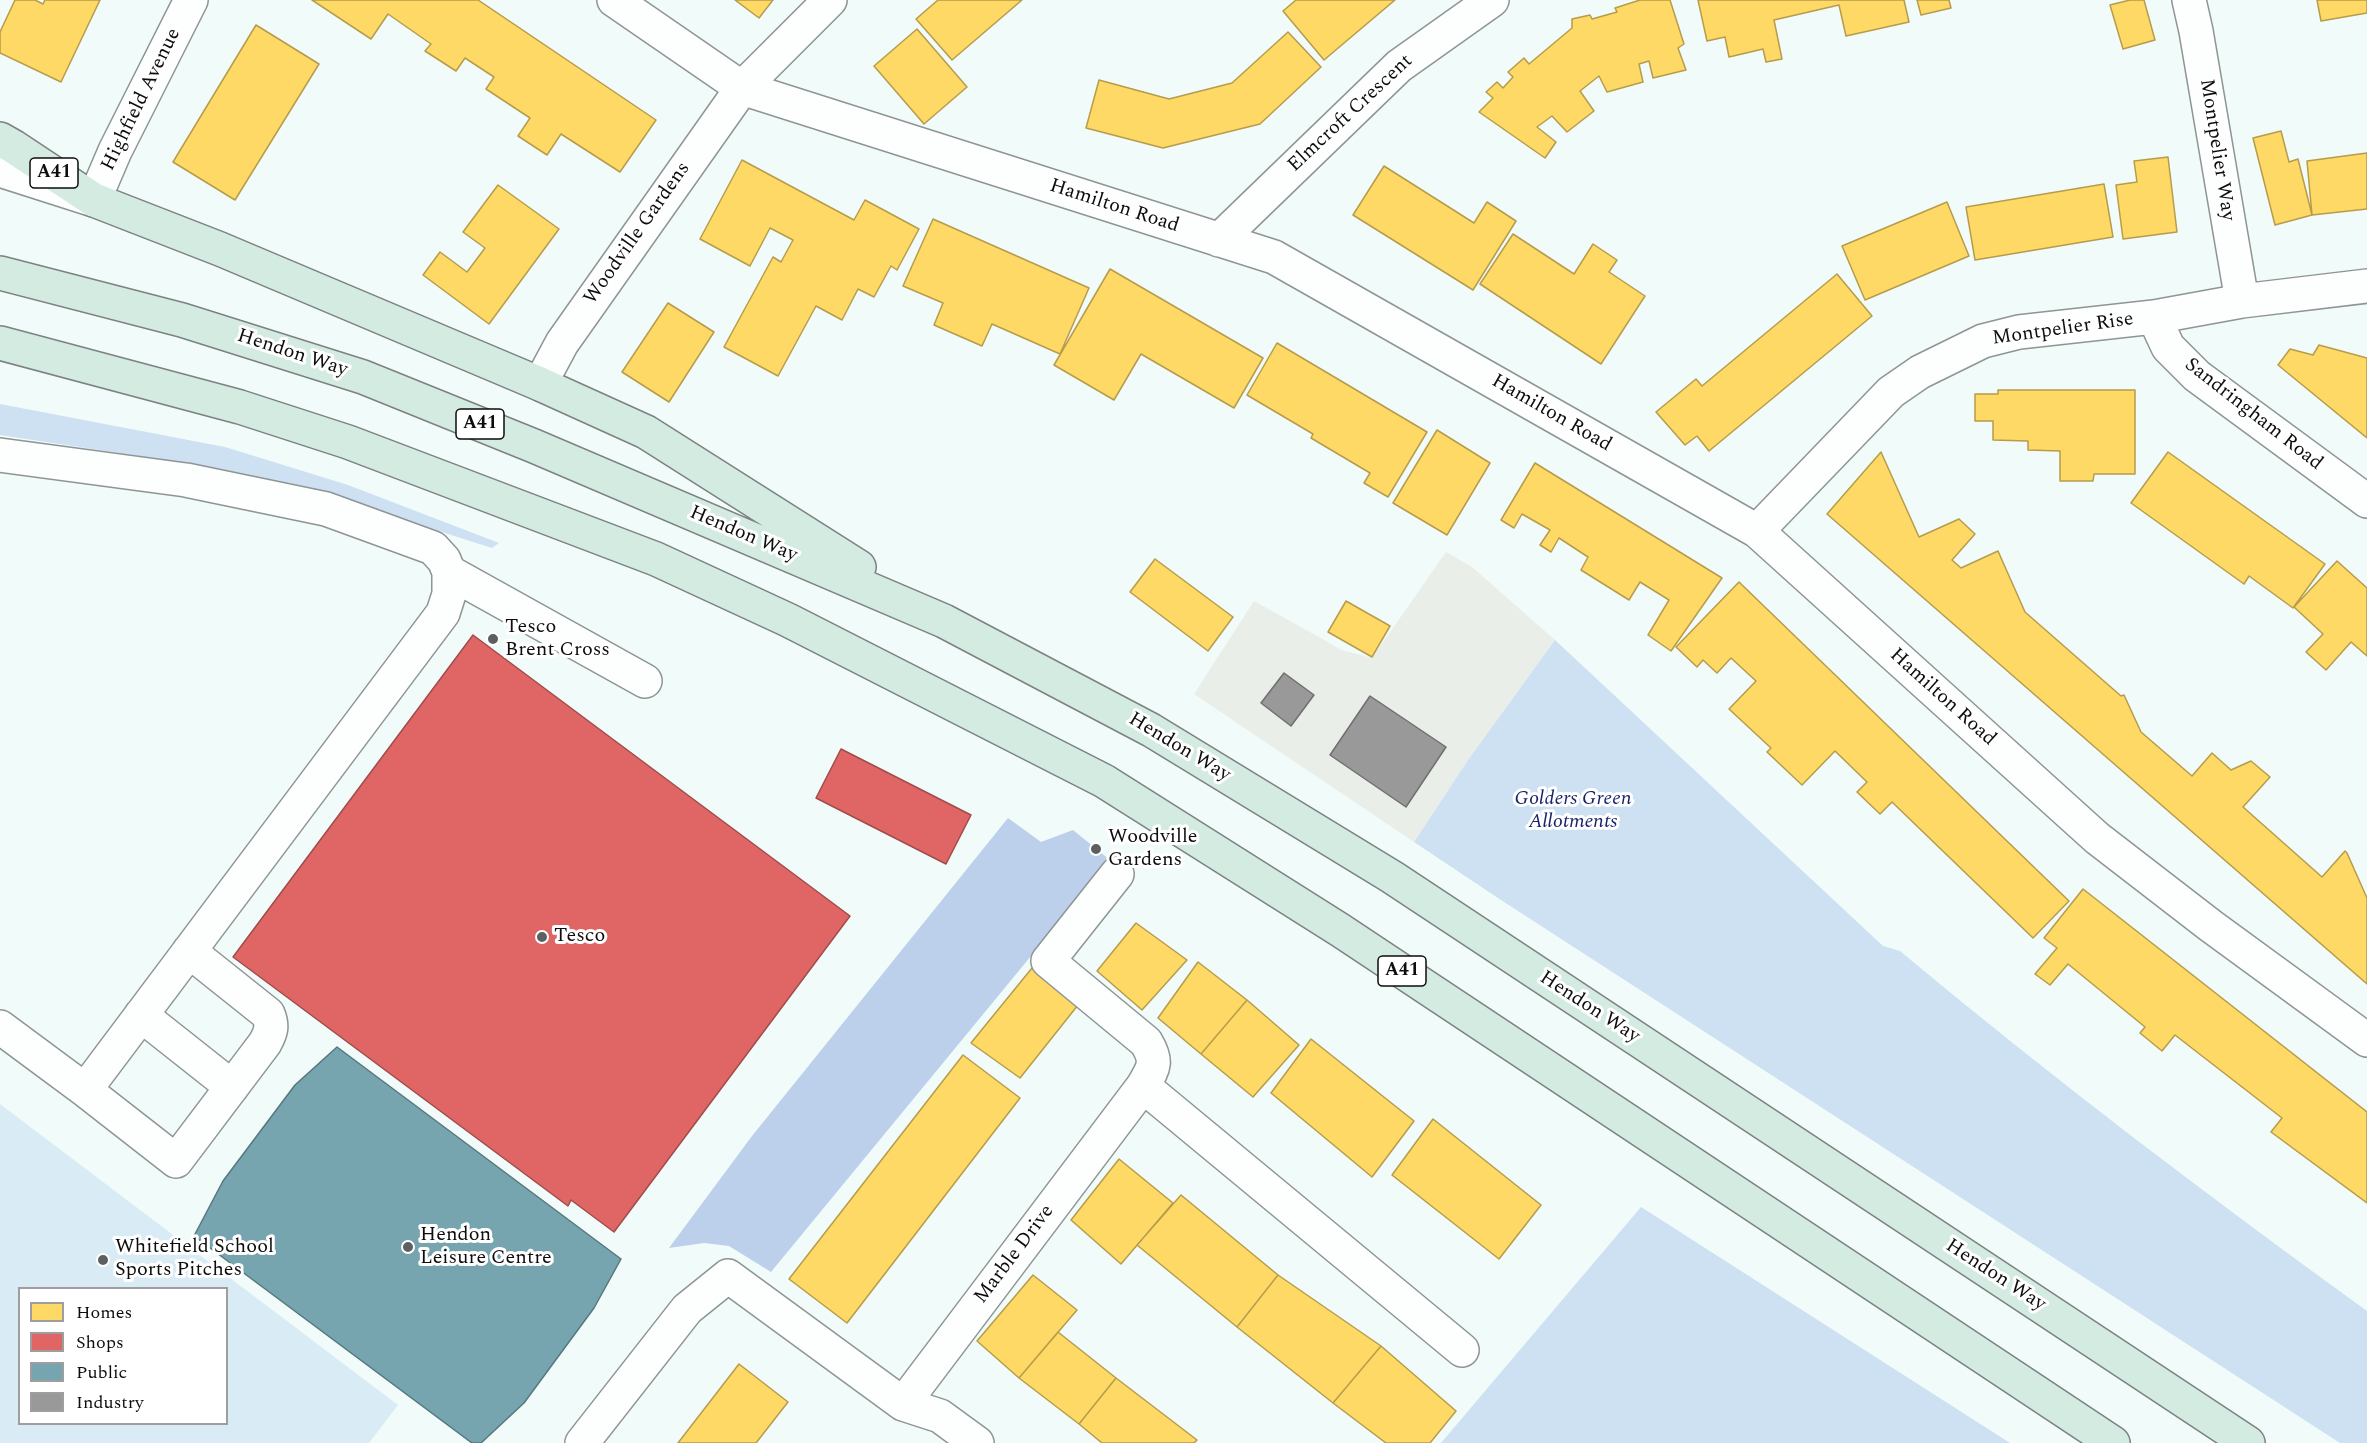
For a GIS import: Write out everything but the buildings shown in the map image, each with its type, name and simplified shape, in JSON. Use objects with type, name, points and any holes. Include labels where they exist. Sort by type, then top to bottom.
[{"type":"highway","name":"A41","points":[[0,139],[94,200],[220,249],[540,384],[646,432],[944,621]]},
{"type":"highway","name":"Hendon Way","points":[[0,273],[182,320],[363,377],[534,446],[944,621],[1151,730],[1392,877],[2248,1443]]},
{"type":"highway","name":"A41","points":[[0,343],[240,407],[348,442],[656,559],[788,620],[1104,781],[1340,930],[2113,1443]]},
{"type":"highway","name":"A41","points":[[0,365],[240,407]]},
{"type":"street","name":"Highfield Avenue","points":[[94,200],[115,151],[191,0]]},
{"type":"street","name":"Hamilton Road","points":[[614,0],[742,88],[1274,257],[1757,531],[2097,838],[2211,926],[2367,1040]]},
{"type":"street","name":"Woodville Gardens","points":[[540,384],[562,343],[742,88],[830,0]]},
{"type":"street","name":"Elmcroft Crescent","points":[[1219,240],[1399,66],[1492,0]]},
{"type":"street","name":"Montpelier Way","points":[[2189,0],[2241,301]]},
{"type":"street","points":[[0,170],[94,200]]},
{"type":"street","name":"Montpelier Rise","points":[[1757,531],[1891,392],[1930,366],[1983,341],[2019,332],[2154,317],[2241,301],[2367,286]]},
{"type":"street","name":"Sandringham Road","points":[[2154,317],[2168,347],[2196,376],[2367,501]]},
{"type":"street","points":[[0,455],[186,480],[326,509],[433,548],[444,561],[449,572],[449,594],[443,613],[85,1090]]},
{"type":"street","points":[[449,572],[645,681]]},
{"type":"street","name":"Marble Drive","points":[[903,1404],[1143,1086],[1154,1067],[1153,1054],[1146,1042],[1048,961],[1117,874]]},
{"type":"street","points":[[0,1027],[176,1161],[265,1043],[271,1033],[272,1023],[268,1014],[260,1006],[189,951]]},
{"type":"street","points":[[141,1015],[232,1087]]},
{"type":"street","points":[[1143,1086],[1462,1350]]},
{"type":"street","points":[[582,1443],[687,1309],[729,1276],[903,1404],[940,1416],[977,1443]]},
{"type":"shaded area","points":[[1446,552],[1472,567],[1555,640],[1468,760],[1414,842],[1194,694],[1254,601],[1342,650],[1372,658]]},
{"type":"shaded area","points":[[1008,818],[1041,842],[1073,830],[1110,860],[771,1272],[729,1246],[704,1243],[669,1248],[752,1136]]},
{"type":"shaded area","name":"Whitefield School Sports Pitches","points":[[0,1104],[398,1405],[369,1443],[0,1443]]},
{"type":"green space","points":[[0,404],[225,447],[348,485],[499,543],[492,548],[323,494],[185,463],[0,435]]},
{"type":"green space","name":"Golders Green Allotments","points":[[1555,640],[1883,946],[1900,951],[2130,1135],[2367,1311],[2367,1443],[2340,1443],[1414,842],[1468,760]]},
{"type":"green space","points":[[1641,1207],[2010,1443],[1441,1443]]},
{"type":"place","name":"Tesco Brent Cross","points":[[493,639]]},
{"type":"place","name":"Woodville Gardens","points":[[1096,849]]},
{"type":"place","name":"Tesco","points":[[542,937]]},
{"type":"place","name":"Hendon Leisure Centre","points":[[408,1247]]},
{"type":"place","name":"Whitefield School Sports Pitches","points":[[103,1260]]}]
